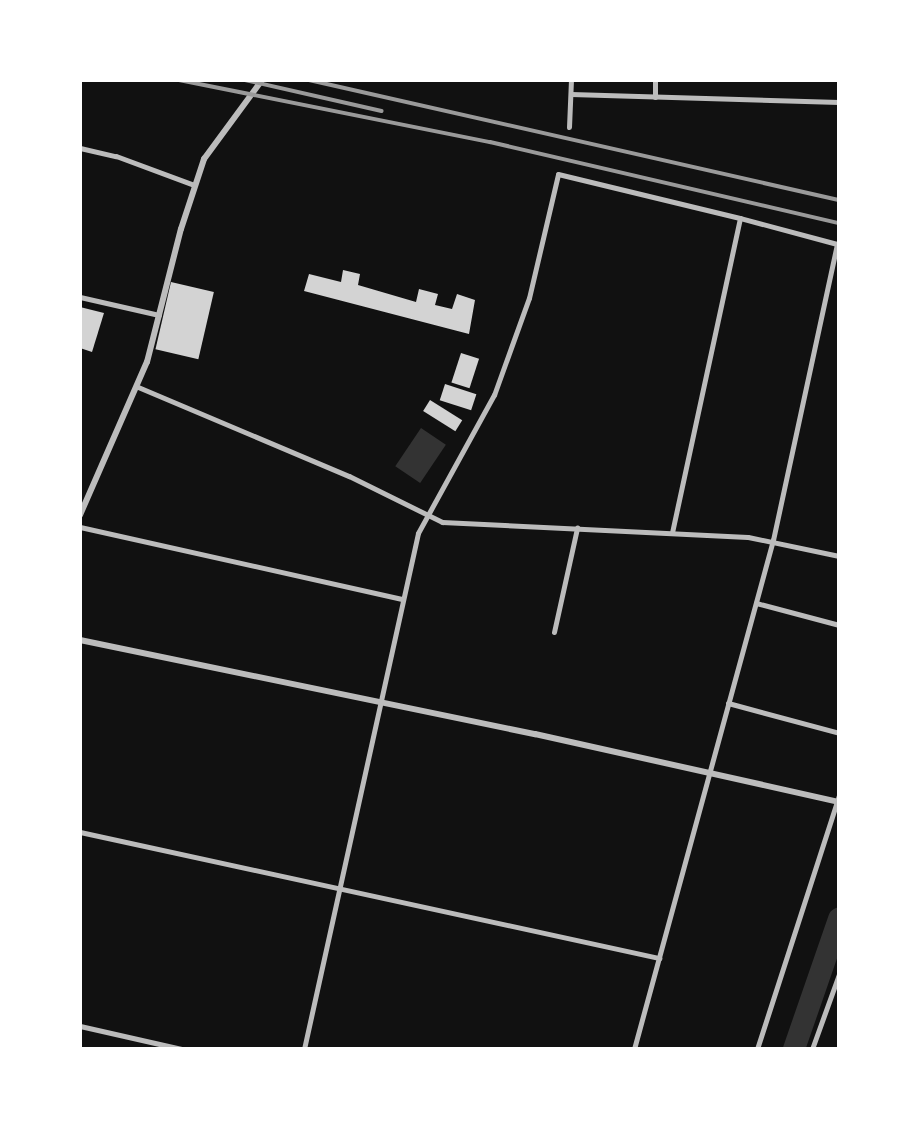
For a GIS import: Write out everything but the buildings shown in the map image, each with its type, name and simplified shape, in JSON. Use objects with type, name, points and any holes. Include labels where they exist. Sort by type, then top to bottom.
[{"type":"street","points":[[80,515],[138,387],[204,159],[262,80]]},
{"type":"street","points":[[569,127],[571,80]]},
{"type":"street","points":[[655,80],[655,97]]},
{"type":"street","points":[[571,94],[839,102]]},
{"type":"street","points":[[80,148],[116,156],[194,185]]},
{"type":"street","points":[[304,1049],[424,516],[474,435],[494,395],[529,298],[558,174],[837,244],[773,540],[634,1049]]},
{"type":"street","points":[[672,533],[740,218]]},
{"type":"street","points":[[80,297],[159,315]]},
{"type":"street","points":[[138,387],[349,476],[424,516],[442,522],[773,540],[839,556]]},
{"type":"street","points":[[80,488],[90,492]]},
{"type":"street","points":[[80,527],[403,599]]},
{"type":"street","points":[[554,632],[577,528]]},
{"type":"street","points":[[756,603],[839,625]]},
{"type":"street","points":[[80,640],[838,800],[757,1049]]},
{"type":"street","points":[[728,703],[839,733]]},
{"type":"street","points":[[80,832],[659,958]]},
{"type":"street","points":[[812,1049],[839,974]]},
{"type":"street","points":[[80,1026],[181,1049]]},
{"type":"shaded area","points":[[421,428],[446,445],[420,483],[395,466]]},
{"type":"waterway","points":[[794,1049],[839,919]]},
{"type":"railway","points":[[179,80],[490,142],[839,223]]},
{"type":"railway","points":[[245,80],[382,111]]},
{"type":"railway","points":[[309,80],[839,200]]}]
